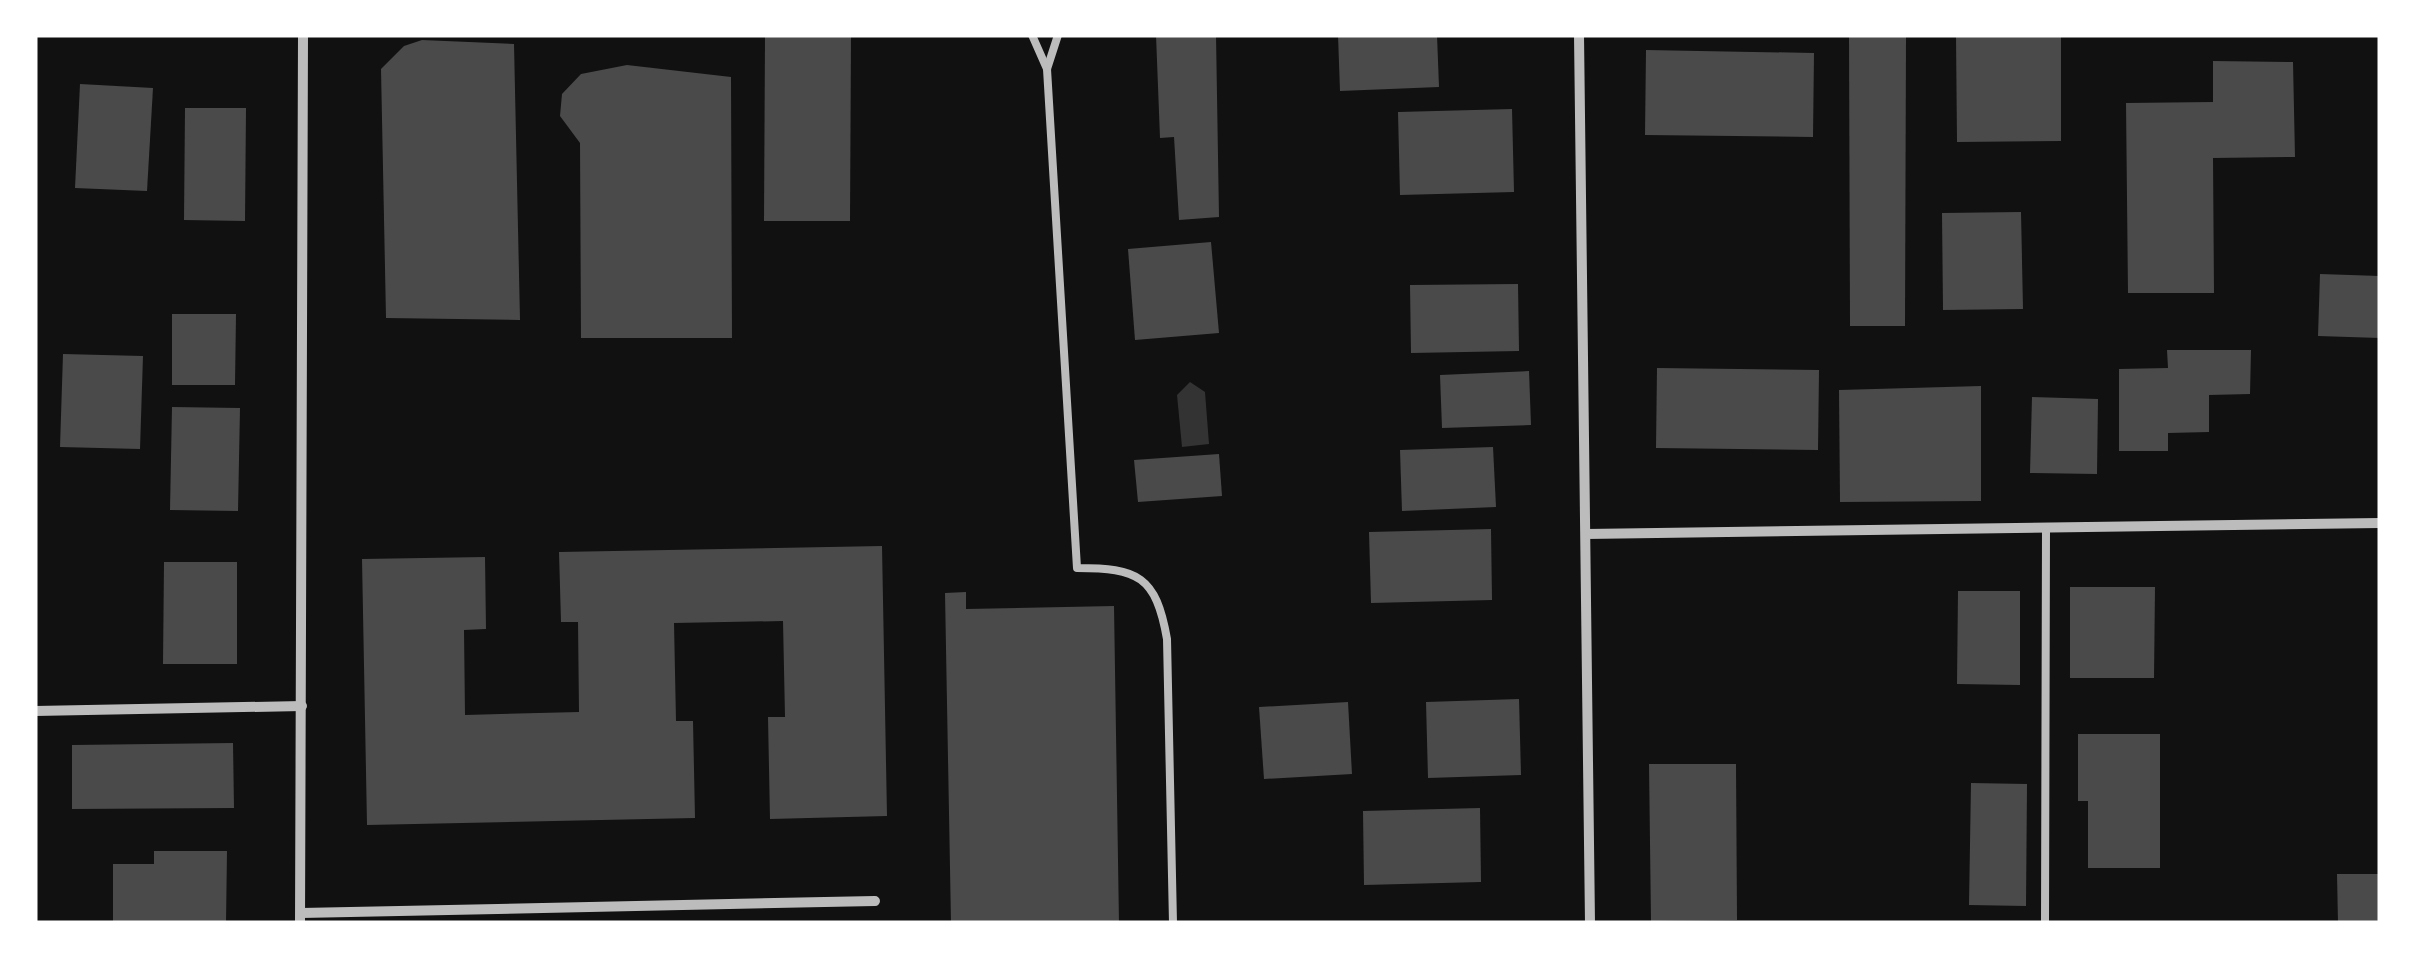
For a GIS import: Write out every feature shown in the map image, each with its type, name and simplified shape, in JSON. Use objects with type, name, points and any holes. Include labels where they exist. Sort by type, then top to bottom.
[{"type":"street","points":[[303,35],[300,918],[876,901]]},
{"type":"street","points":[[1579,35],[1590,923]]},
{"type":"street","points":[[1586,534],[2380,523]]},
{"type":"street","points":[[35,711],[302,706]]},
{"type":"lane","points":[[1032,35],[1048,69]]},
{"type":"lane","points":[[1058,35],[1048,69],[1077,568],[1117,568],[1140,576],[1162,611],[1168,664],[1172,923]]},
{"type":"lane","points":[[2045,923],[2046,528]]},
{"type":"shaded area","points":[[1190,382],[1205,392],[1209,444],[1182,447],[1177,395]]},
{"type":"building","points":[[765,35],[851,35],[850,221],[764,221]]},
{"type":"building","points":[[1156,35],[1216,35],[1219,217],[1179,220],[1174,137],[1160,138]]},
{"type":"building","points":[[1338,35],[1437,35],[1439,87],[1340,91]]},
{"type":"building","points":[[1849,35],[1906,35],[1905,326],[1850,326]]},
{"type":"building","points":[[1956,35],[2061,35],[2061,141],[1957,142]]},
{"type":"building","points":[[422,40],[514,44],[520,320],[386,318],[381,69],[404,46]]},
{"type":"building","points":[[1646,50],[1814,53],[1813,137],[1645,135]]},
{"type":"building","points":[[2213,61],[2293,62],[2295,157],[2213,158],[2214,293],[2128,293],[2126,103],[2213,102]]},
{"type":"building","points":[[627,65],[731,77],[732,338],[581,338],[580,143],[560,116],[562,94],[581,74]]},
{"type":"building","points":[[80,84],[153,88],[147,191],[75,188]]},
{"type":"building","points":[[185,108],[246,108],[245,221],[184,220]]},
{"type":"building","points":[[1512,109],[1514,192],[1400,195],[1398,112]]},
{"type":"building","points":[[2021,212],[2023,309],[1943,310],[1942,213]]},
{"type":"building","points":[[1211,242],[1219,333],[1135,340],[1128,249]]},
{"type":"building","points":[[2320,274],[2380,276],[2380,338],[2318,336]]},
{"type":"building","points":[[1518,284],[1519,351],[1411,353],[1410,285]]},
{"type":"building","points":[[172,314],[236,314],[235,385],[172,385]]},
{"type":"building","points":[[2167,350],[2251,350],[2250,394],[2209,395],[2209,432],[2168,433],[2168,451],[2119,451],[2119,369],[2168,368]]},
{"type":"building","points":[[63,354],[143,356],[140,449],[60,447]]},
{"type":"building","points":[[1657,368],[1819,370],[1818,450],[1656,448]]},
{"type":"building","points":[[1529,371],[1531,425],[1442,428],[1440,375]]},
{"type":"building","points":[[1981,386],[1981,501],[1840,502],[1839,390]]},
{"type":"building","points":[[2032,397],[2098,399],[2097,474],[2030,473]]},
{"type":"building","points":[[172,407],[240,408],[238,511],[170,510]]},
{"type":"building","points":[[1493,447],[1496,507],[1402,511],[1400,450]]},
{"type":"building","points":[[1219,454],[1222,496],[1138,502],[1134,460]]},
{"type":"building","points":[[1491,529],[1492,600],[1371,603],[1369,532]]},
{"type":"building","points":[[882,546],[887,816],[770,819],[768,717],[785,717],[783,621],[674,623],[676,721],[693,721],[695,818],[367,825],[362,559],[485,557],[486,629],[464,630],[465,715],[579,712],[578,622],[561,622],[559,552]]},
{"type":"building","points":[[164,562],[237,562],[237,664],[163,664]]},
{"type":"building","points":[[2070,587],[2155,587],[2154,678],[2070,678]]},
{"type":"building","points":[[1958,591],[2020,591],[2020,685],[1957,684]]},
{"type":"building","points":[[966,592],[966,609],[1114,606],[1119,923],[951,923],[945,593]]},
{"type":"building","points":[[1519,699],[1521,775],[1428,778],[1426,702]]},
{"type":"building","points":[[1348,702],[1352,774],[1264,779],[1259,707]]},
{"type":"building","points":[[2078,734],[2160,734],[2160,868],[2088,868],[2088,801],[2078,801]]},
{"type":"building","points":[[233,743],[234,808],[72,809],[72,745]]},
{"type":"building","points":[[1649,764],[1736,764],[1737,920],[1651,921]]},
{"type":"building","points":[[1971,783],[2027,784],[2026,906],[1969,905]]},
{"type":"building","points":[[1480,808],[1481,882],[1364,885],[1363,811]]},
{"type":"building","points":[[154,851],[227,851],[226,923],[113,923],[113,864],[154,864]]},
{"type":"building","points":[[2337,874],[2380,874],[2380,923],[2338,923]]}]
